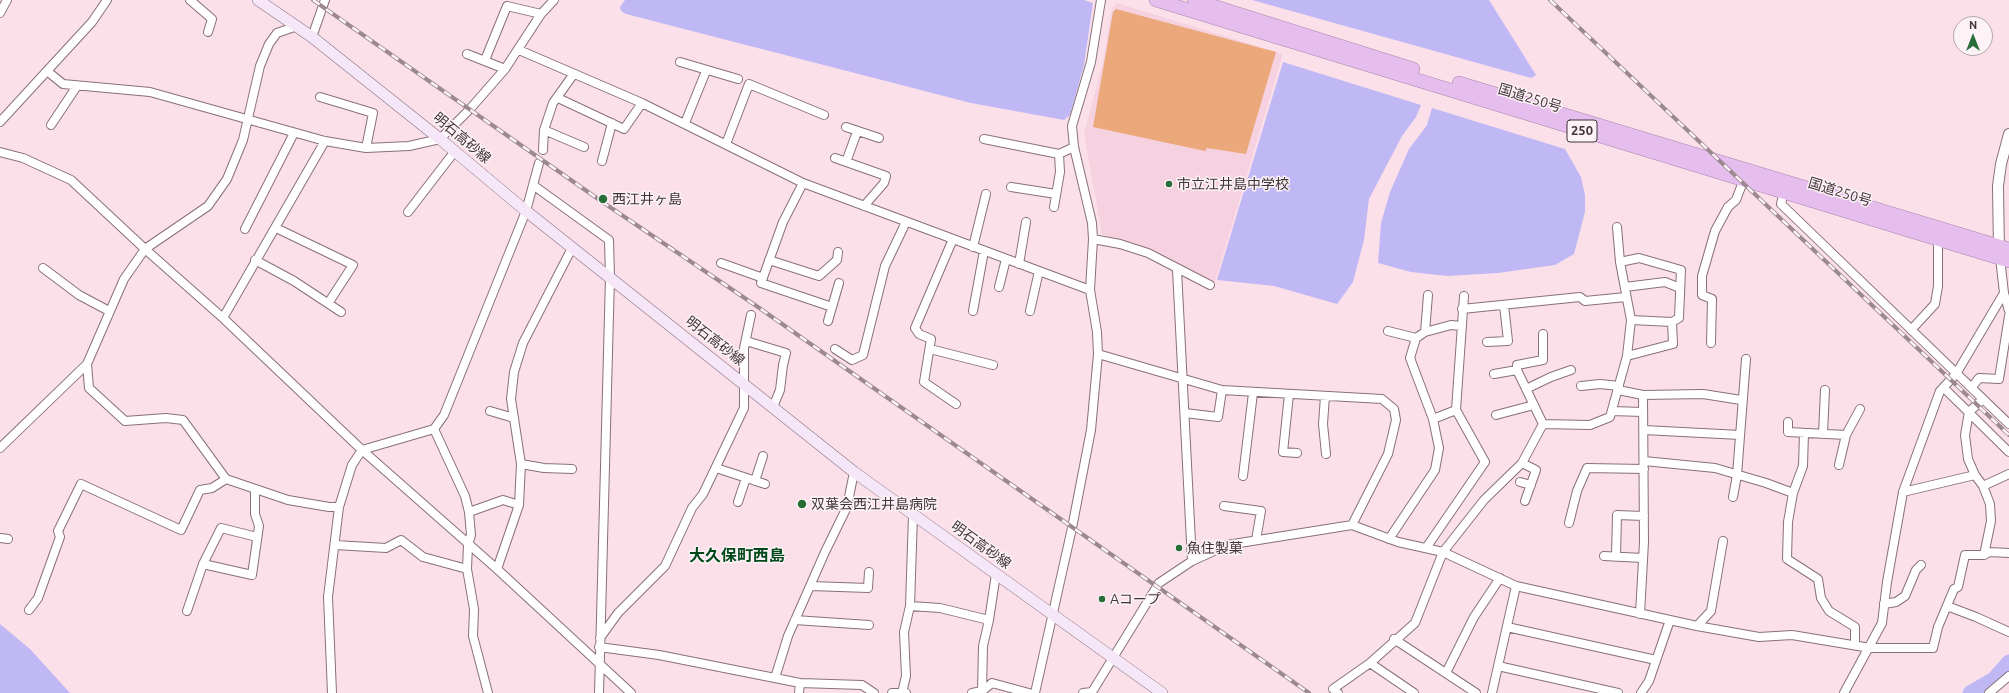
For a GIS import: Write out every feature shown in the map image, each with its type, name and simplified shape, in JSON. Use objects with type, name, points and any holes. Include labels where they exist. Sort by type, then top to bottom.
[{"type":"highway","name":"国道250号","points":[[1156,0],[1938,239],[2004,254]]},
{"type":"highway","name":"国道250号","points":[[1194,0],[2004,254]]},
{"type":"main road","name":"明石高砂線","points":[[258,0],[312,37],[455,151],[572,248],[854,472],[1162,693]]},
{"type":"street","points":[[0,13],[7,0]]},
{"type":"street","points":[[0,122],[92,22],[107,0]]},
{"type":"street","points":[[190,0],[212,19],[208,32]]},
{"type":"street","points":[[312,37],[325,0]]},
{"type":"street","points":[[47,71],[63,84],[150,92],[325,141],[366,148],[400,148],[440,139],[470,110],[505,69],[542,14],[554,0]]},
{"type":"street","points":[[1035,693],[1072,528],[1091,430],[1098,354],[1097,332],[1090,290],[1093,239],[1092,223],[1074,147],[1072,126],[1091,62],[1101,0]]},
{"type":"street","points":[[485,60],[507,6],[542,14]]},
{"type":"street","points":[[0,448],[87,364],[124,279],[145,249],[208,206],[227,179],[243,140],[260,66],[269,44],[277,33],[297,26]]},
{"type":"street","points":[[519,50],[573,75],[642,102],[803,183],[1090,290]]},
{"type":"street","points":[[467,54],[505,69]]},
{"type":"street","points":[[680,62],[706,71],[738,79]]},
{"type":"street","points":[[686,123],[706,71]]},
{"type":"street","points":[[543,150],[544,130],[554,103],[573,75]]},
{"type":"street","points":[[726,144],[749,84],[824,115]]},
{"type":"street","points":[[52,125],[77,86]]},
{"type":"street","points":[[320,97],[373,113],[366,148]]},
{"type":"street","points":[[558,98],[624,129],[642,102]]},
{"type":"street","points":[[602,161],[612,123]]},
{"type":"street","points":[[846,127],[878,138]]},
{"type":"street","points":[[544,130],[584,147]]},
{"type":"street","points":[[846,162],[857,132]]},
{"type":"street","points":[[245,229],[294,133]]},
{"type":"street","points":[[2009,134],[2001,164],[1998,186],[2004,254],[2004,294],[2009,311]]},
{"type":"street","points":[[984,139],[1059,154],[1074,147]]},
{"type":"street","points":[[223,318],[325,141]]},
{"type":"street","points":[[408,212],[455,151]]},
{"type":"street","points":[[0,152],[23,158],[71,180],[145,249],[223,318],[362,450],[468,546],[497,569],[631,693]]},
{"type":"street","points":[[1054,207],[1060,172],[1059,154]]},
{"type":"street","points":[[835,158],[886,176],[884,183],[864,206]]},
{"type":"street","points":[[332,693],[328,597],[339,507],[352,465],[362,450],[434,429],[444,416],[526,211],[539,163]]},
{"type":"street","points":[[1711,344],[1712,299],[1702,295],[1702,276],[1715,230],[1728,207],[1736,200],[1744,179]]},
{"type":"street","points":[[803,183],[783,222],[761,283],[832,307]]},
{"type":"street","points":[[533,185],[609,240],[610,278],[599,693]]},
{"type":"street","points":[[1011,187],[1056,194]]},
{"type":"street","points":[[1784,191],[1781,204],[2009,424]]},
{"type":"street","points":[[973,247],[986,194]]},
{"type":"street","points":[[834,349],[852,360],[863,355],[885,266],[906,222]]},
{"type":"street","points":[[1019,264],[1026,222]]},
{"type":"street","points":[[1543,424],[1590,425],[1610,416],[1612,411],[1627,356],[1631,320],[1620,262],[1617,227]]},
{"type":"street","points":[[276,228],[353,265],[329,302]]},
{"type":"street","points":[[953,239],[915,328],[919,334],[931,339],[924,382],[956,404]]},
{"type":"street","points":[[1093,239],[1120,244],[1148,254],[1177,270],[1210,285]]},
{"type":"street","points":[[1911,330],[1935,304],[1938,286],[1938,239]]},
{"type":"street","points":[[497,569],[519,505],[521,464],[511,399],[514,372],[523,344],[572,248]]},
{"type":"street","points":[[973,311],[984,251]]},
{"type":"street","points":[[769,260],[819,276],[836,260],[838,252]]},
{"type":"street","points":[[1620,262],[1639,258],[1681,270],[1679,318],[1672,322],[1631,320]]},
{"type":"street","points":[[999,287],[1006,259]]},
{"type":"street","points":[[256,260],[329,302],[341,312]]},
{"type":"street","points":[[721,263],[762,278]]},
{"type":"street","points":[[43,268],[79,295],[109,311]]},
{"type":"street","points":[[1177,270],[1192,560]]},
{"type":"street","points":[[1030,311],[1039,271]]},
{"type":"street","points":[[1625,288],[1665,282],[1680,288]]},
{"type":"street","points":[[828,321],[840,283]]},
{"type":"street","points":[[1844,693],[1870,648],[1882,623],[1903,492],[1940,391],[1956,374],[2004,294]]},
{"type":"street","points":[[1425,332],[1428,295]]},
{"type":"street","points":[[1426,548],[1485,462],[1456,410],[1460,326],[1464,296]]},
{"type":"street","points":[[1462,309],[1580,297],[1585,301],[1626,297]]},
{"type":"street","points":[[1487,342],[1508,341],[1504,305]]},
{"type":"street","points":[[600,638],[618,613],[665,566],[692,508],[703,494],[716,468],[744,408],[744,348],[751,315]]},
{"type":"street","points":[[1972,387],[1979,378],[1999,379],[2009,316]]},
{"type":"street","points":[[1627,356],[1673,344],[1672,322]]},
{"type":"street","points":[[1389,539],[1434,470],[1439,448],[1433,419],[1410,358],[1416,338],[1425,332],[1451,325],[1460,326]]},
{"type":"street","points":[[1388,331],[1416,338]]},
{"type":"street","points":[[1543,334],[1543,360],[1517,365],[1517,370],[1543,424]]},
{"type":"street","points":[[746,341],[786,353],[783,364],[780,390],[773,407]]},
{"type":"street","points":[[930,349],[993,364]]},
{"type":"street","points":[[1098,354],[1222,390],[1382,399],[1394,409],[1396,420],[1388,454],[1352,525]]},
{"type":"street","points":[[1733,497],[1737,475],[1741,400],[1746,359]]},
{"type":"street","points":[[87,364],[89,388],[125,422],[166,418],[183,420],[226,479],[288,500],[329,507],[339,507]]},
{"type":"street","points":[[1494,374],[1517,370]]},
{"type":"street","points":[[1526,389],[1551,376],[1571,370]]},
{"type":"street","points":[[1581,386],[1600,384],[1643,395],[1703,394],[1741,400]]},
{"type":"street","points":[[1944,388],[2009,452]]},
{"type":"street","points":[[1185,413],[1218,417],[1222,390]]},
{"type":"street","points":[[1823,434],[1825,390]]},
{"type":"street","points":[[1243,476],[1254,393]]},
{"type":"street","points":[[1288,394],[1283,452],[1297,453]]},
{"type":"street","points":[[1640,614],[1644,516],[1643,395]]},
{"type":"street","points":[[1325,396],[1322,424],[1326,454]]},
{"type":"street","points":[[1983,399],[1969,412],[1965,435],[1968,459],[1975,475],[1983,486],[1990,504],[1991,521],[1984,555]]},
{"type":"street","points":[[1496,415],[1534,405]]},
{"type":"street","points":[[1839,465],[1846,435],[1860,409]]},
{"type":"street","points":[[1433,419],[1456,410]]},
{"type":"street","points":[[490,411],[514,418]]},
{"type":"street","points":[[1612,411],[1643,412]]},
{"type":"street","points":[[1788,422],[1788,432],[1846,435]]},
{"type":"street","points":[[1338,693],[1333,690],[1370,663],[1394,640],[1415,623],[1443,552],[1484,500],[1522,463],[1543,424]]},
{"type":"street","points":[[434,429],[465,496],[469,512],[471,535],[468,546],[467,569],[474,609],[473,636],[488,693]]},
{"type":"street","points":[[1644,430],[1740,435]]},
{"type":"street","points":[[1804,433],[1803,466],[1793,493],[1788,522],[1787,559],[1818,579],[1821,598],[1829,610],[1855,627],[1855,644]]},
{"type":"street","points":[[755,481],[763,456]]},
{"type":"street","points":[[1522,463],[1536,470],[1525,501]]},
{"type":"street","points":[[521,464],[572,469]]},
{"type":"street","points":[[1569,523],[1577,491],[1587,468],[1644,465],[1715,468],[1793,493]]},
{"type":"street","points":[[716,468],[765,484]]},
{"type":"street","points":[[775,678],[795,620],[847,507],[854,472]]},
{"type":"street","points":[[1983,486],[2009,474]]},
{"type":"street","points":[[1903,492],[1975,475]]},
{"type":"street","points":[[738,502],[746,478]]},
{"type":"street","points":[[29,610],[38,598],[60,537],[58,531],[81,484],[181,530],[200,490],[212,488],[226,479]]},
{"type":"street","points":[[1520,482],[1531,485]]},
{"type":"street","points":[[203,564],[252,575],[259,526],[255,514],[255,489]]},
{"type":"street","points":[[469,512],[503,500],[519,505]]},
{"type":"street","points":[[1224,506],[1261,510],[1256,540]]},
{"type":"street","points":[[902,693],[906,676],[904,632],[910,606],[913,515]]},
{"type":"street","points":[[1616,557],[1617,515],[1644,516]]},
{"type":"street","points":[[1083,693],[1093,692],[1159,583],[1192,560],[1227,544],[1352,525],[1389,539],[1443,552],[1516,586],[1697,626],[1759,637],[1792,635],[1855,644],[1870,648],[1933,648],[1938,627],[1954,588],[1958,587],[1965,555],[1984,555],[1989,552],[2009,553]]},
{"type":"street","points":[[187,611],[203,564],[221,528],[257,537]]},
{"type":"street","points":[[335,545],[386,548],[401,540],[423,557],[467,569]]},
{"type":"street","points":[[1697,626],[1710,611],[1723,541]]},
{"type":"street","points":[[1604,556],[1643,558]]},
{"type":"street","points":[[1884,604],[1896,602],[1905,596],[1916,570],[1921,565]]},
{"type":"street","points":[[811,586],[868,588],[869,572]]},
{"type":"street","points":[[982,690],[983,646],[989,620],[996,574]]},
{"type":"street","points":[[1446,673],[1474,617],[1500,578]]},
{"type":"street","points":[[1492,693],[1516,586]]},
{"type":"street","points":[[910,606],[940,608],[989,620]]},
{"type":"street","points":[[1947,606],[2009,631]]},
{"type":"street","points":[[795,620],[869,625]]},
{"type":"street","points":[[1641,693],[1649,681],[1670,620]]},
{"type":"street","points":[[1507,627],[1656,660]]},
{"type":"street","points":[[1394,640],[1476,693]]},
{"type":"street","points":[[600,647],[659,655],[800,683],[862,685],[874,693]]},
{"type":"street","points":[[1370,663],[1414,693]]},
{"type":"street","points":[[1498,666],[1618,693]]},
{"type":"street","points":[[1989,693],[2009,676]]},
{"type":"street","points":[[799,693],[800,683]]},
{"type":"street","points":[[972,693],[982,690],[992,683],[1029,693]]},
{"type":"street","points":[[892,693],[906,693]]},
{"type":"shaded area","points":[[625,0],[1084,0],[1093,3],[1084,65],[1070,115],[1064,120],[971,103],[626,14],[621,11],[620,7]]},
{"type":"shaded area","points":[[1252,0],[1489,0],[1536,75],[1531,78]]},
{"type":"shaded area","name":"市立江井島中学校","points":[[1117,3],[1283,54],[1215,282],[1149,249],[1102,234],[1084,134],[1103,61],[1112,8]]},
{"type":"shaded area","points":[[1116,9],[1276,52],[1246,154],[1207,148],[1205,151],[1093,127],[1113,12]]},
{"type":"shaded area","points":[[1283,62],[1421,105],[1416,117],[1402,136],[1369,199],[1364,240],[1353,282],[1337,304],[1274,286],[1217,280]]},
{"type":"shaded area","points":[[1432,108],[1565,149],[1581,177],[1585,195],[1585,212],[1574,254],[1555,265],[1498,273],[1447,276],[1411,272],[1378,263],[1381,223],[1390,192],[1409,149],[1427,125]]},
{"type":"shaded area","points":[[0,624],[30,649],[70,693],[0,693]]},
{"type":"waterway","points":[[1970,693],[1994,679],[2009,662]]},
{"type":"railway","points":[[313,0],[601,201],[755,305],[1309,693]]},
{"type":"railway","points":[[1550,0],[2009,435]]},
{"type":"place","name":"市立江井島中学校","points":[[1169,184]]},
{"type":"place","name":"西江井ヶ島","points":[[603,199]]},
{"type":"place","name":"双葉会西江井島病院","points":[[802,504]]},
{"type":"place","name":"魚住製菓","points":[[1179,548]]},
{"type":"place","name":"Aコープ","points":[[1102,599]]},
{"type":"district","name":"大久保町西島","points":[[737,556]]}]
